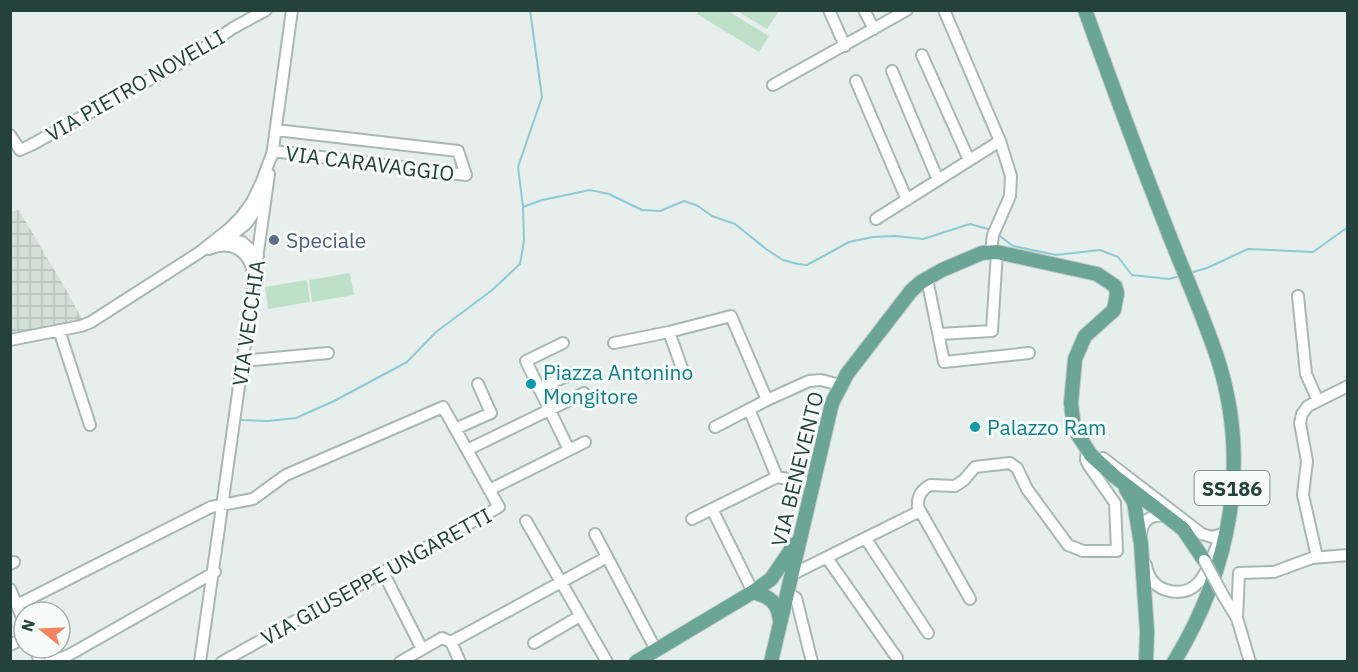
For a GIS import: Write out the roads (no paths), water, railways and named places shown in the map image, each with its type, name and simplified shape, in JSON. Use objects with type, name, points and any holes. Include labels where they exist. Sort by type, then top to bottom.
[{"type":"main road","name":"SS186","points":[[1085,10],[1164,224],[1218,360],[1228,400],[1233,438],[1234,475],[1229,519],[1211,588],[1197,622],[1174,662]]},
{"type":"main road","name":"VIA BENEVENTO","points":[[771,662],[832,404],[840,385],[902,301],[927,279],[982,253],[994,252]]},
{"type":"main road","points":[[994,252],[1097,274],[1115,286],[1117,293],[1114,310],[1085,336],[1075,358],[1071,404],[1074,429],[1091,455],[1119,480],[1184,530],[1204,560]]},
{"type":"main road","points":[[1119,480],[1134,502],[1137,515],[1147,631],[1146,662]]},
{"type":"main road","points":[[642,660],[771,579],[802,532]]},
{"type":"main road","points":[[771,579],[783,585],[788,593]]},
{"type":"main road","points":[[771,579],[772,595],[779,611],[780,623]]},
{"type":"main road","points":[[753,592],[769,597],[775,602]]},
{"type":"street","name":"VIA PIETRO NOVELLI","points":[[10,135],[20,150],[31,145],[194,55],[233,28],[266,10]]},
{"type":"street","name":"VIA VECCHIA","points":[[200,662],[292,10]]},
{"type":"street","points":[[829,10],[845,46]]},
{"type":"street","points":[[864,10],[874,30]]},
{"type":"street","points":[[773,86],[907,10]]},
{"type":"street","points":[[939,334],[992,331],[994,232],[1010,196],[1011,176],[1000,141],[944,10]]},
{"type":"street","points":[[922,55],[969,160]]},
{"type":"street","points":[[892,71],[938,180]]},
{"type":"street","points":[[856,81],[907,200]]},
{"type":"street","name":"VIA CARAVAGGIO","points":[[273,151],[466,175],[458,151],[276,130]]},
{"type":"street","points":[[876,219],[1000,141]]},
{"type":"street","points":[[222,240],[252,201],[273,151]]},
{"type":"street","points":[[10,340],[91,322],[246,224],[266,194]]},
{"type":"street","points":[[222,240],[248,245],[258,256]]},
{"type":"street","points":[[222,240],[247,256],[253,269],[254,280]]},
{"type":"street","points":[[927,279],[944,362],[1029,353]]},
{"type":"street","points":[[1298,296],[1306,374],[1318,401]]},
{"type":"street","points":[[614,343],[731,316],[766,400]]},
{"type":"street","points":[[59,330],[90,425]]},
{"type":"street","points":[[669,332],[683,371]]},
{"type":"street","points":[[563,343],[526,362],[542,388],[549,409],[569,450]]},
{"type":"street","points":[[242,361],[328,353]]},
{"type":"street","points":[[542,388],[573,373]]},
{"type":"street","points":[[715,427],[766,400],[809,381],[821,380],[840,385]]},
{"type":"street","points":[[455,429],[491,413],[477,384]]},
{"type":"street","points":[[1317,557],[1303,495],[1307,460],[1300,423],[1302,414],[1308,406],[1347,386]]},
{"type":"street","points":[[467,450],[584,393]]},
{"type":"street","points":[[27,600],[211,507],[253,500],[286,475],[443,407],[489,490],[585,442]]},
{"type":"street","points":[[749,409],[777,477]]},
{"type":"street","points":[[969,599],[920,511],[918,503],[919,496],[930,485],[955,486],[975,467],[1010,463],[1017,468],[1027,489],[1068,545],[1083,551],[1117,551],[1115,503],[1089,466],[1086,460],[1087,448],[1094,450],[1202,534],[1212,537],[1222,534]]},
{"type":"street","points":[[692,519],[777,477],[814,483]]},
{"type":"street","name":"VIA GIUSEPPE UNGARETTI","points":[[222,662],[499,507],[489,490]]},
{"type":"street","points":[[1137,515],[1147,506],[1154,505]]},
{"type":"street","points":[[712,509],[753,592]]},
{"type":"street","points":[[793,574],[920,511]]},
{"type":"street","points":[[1167,516],[1159,515],[1145,521],[1141,530],[1141,544],[1147,571],[1154,583],[1164,589],[1184,591],[1198,584],[1204,577],[1229,519]]},
{"type":"street","points":[[526,521],[608,662]]},
{"type":"street","points":[[595,534],[656,650]]},
{"type":"street","points":[[866,538],[928,633]]},
{"type":"street","points":[[1237,618],[1239,573],[1274,572],[1317,557],[1347,555]]},
{"type":"street","points":[[451,642],[607,558]]},
{"type":"street","points":[[827,558],[897,658]]},
{"type":"street","points":[[1204,560],[1237,618],[1250,662]]},
{"type":"street","points":[[72,657],[214,572]]},
{"type":"street","points":[[383,572],[422,649]]},
{"type":"street","points":[[788,593],[796,598],[812,662]]},
{"type":"street","points":[[534,643],[580,616]]},
{"type":"street","points":[[401,661],[442,638],[451,642],[460,662]]},
{"type":"waterway","points":[[240,420],[268,421],[296,418],[334,401],[407,362],[436,332],[491,291],[520,264],[524,241],[518,167],[542,97],[530,10]]},
{"type":"waterway","points":[[523,207],[542,200],[590,190],[609,194],[642,210],[660,211],[684,201],[698,206],[712,216],[735,224],[783,260],[807,265],[849,242],[873,237],[895,236],[923,239],[970,224],[992,230]]},
{"type":"waterway","points":[[1190,273],[1207,268],[1248,249],[1313,252],[1348,227]]},
{"type":"waterway","points":[[996,233],[1013,246],[1056,255],[1100,250],[1118,257],[1132,275],[1169,279],[1181,276]]},
{"type":"place","name":"Speciale","points":[[274,240]]},
{"type":"place","name":"Piazza Antonino Mongitore","points":[[531,384]]},
{"type":"place","name":"Palazzo Ram","points":[[975,427]]}]
